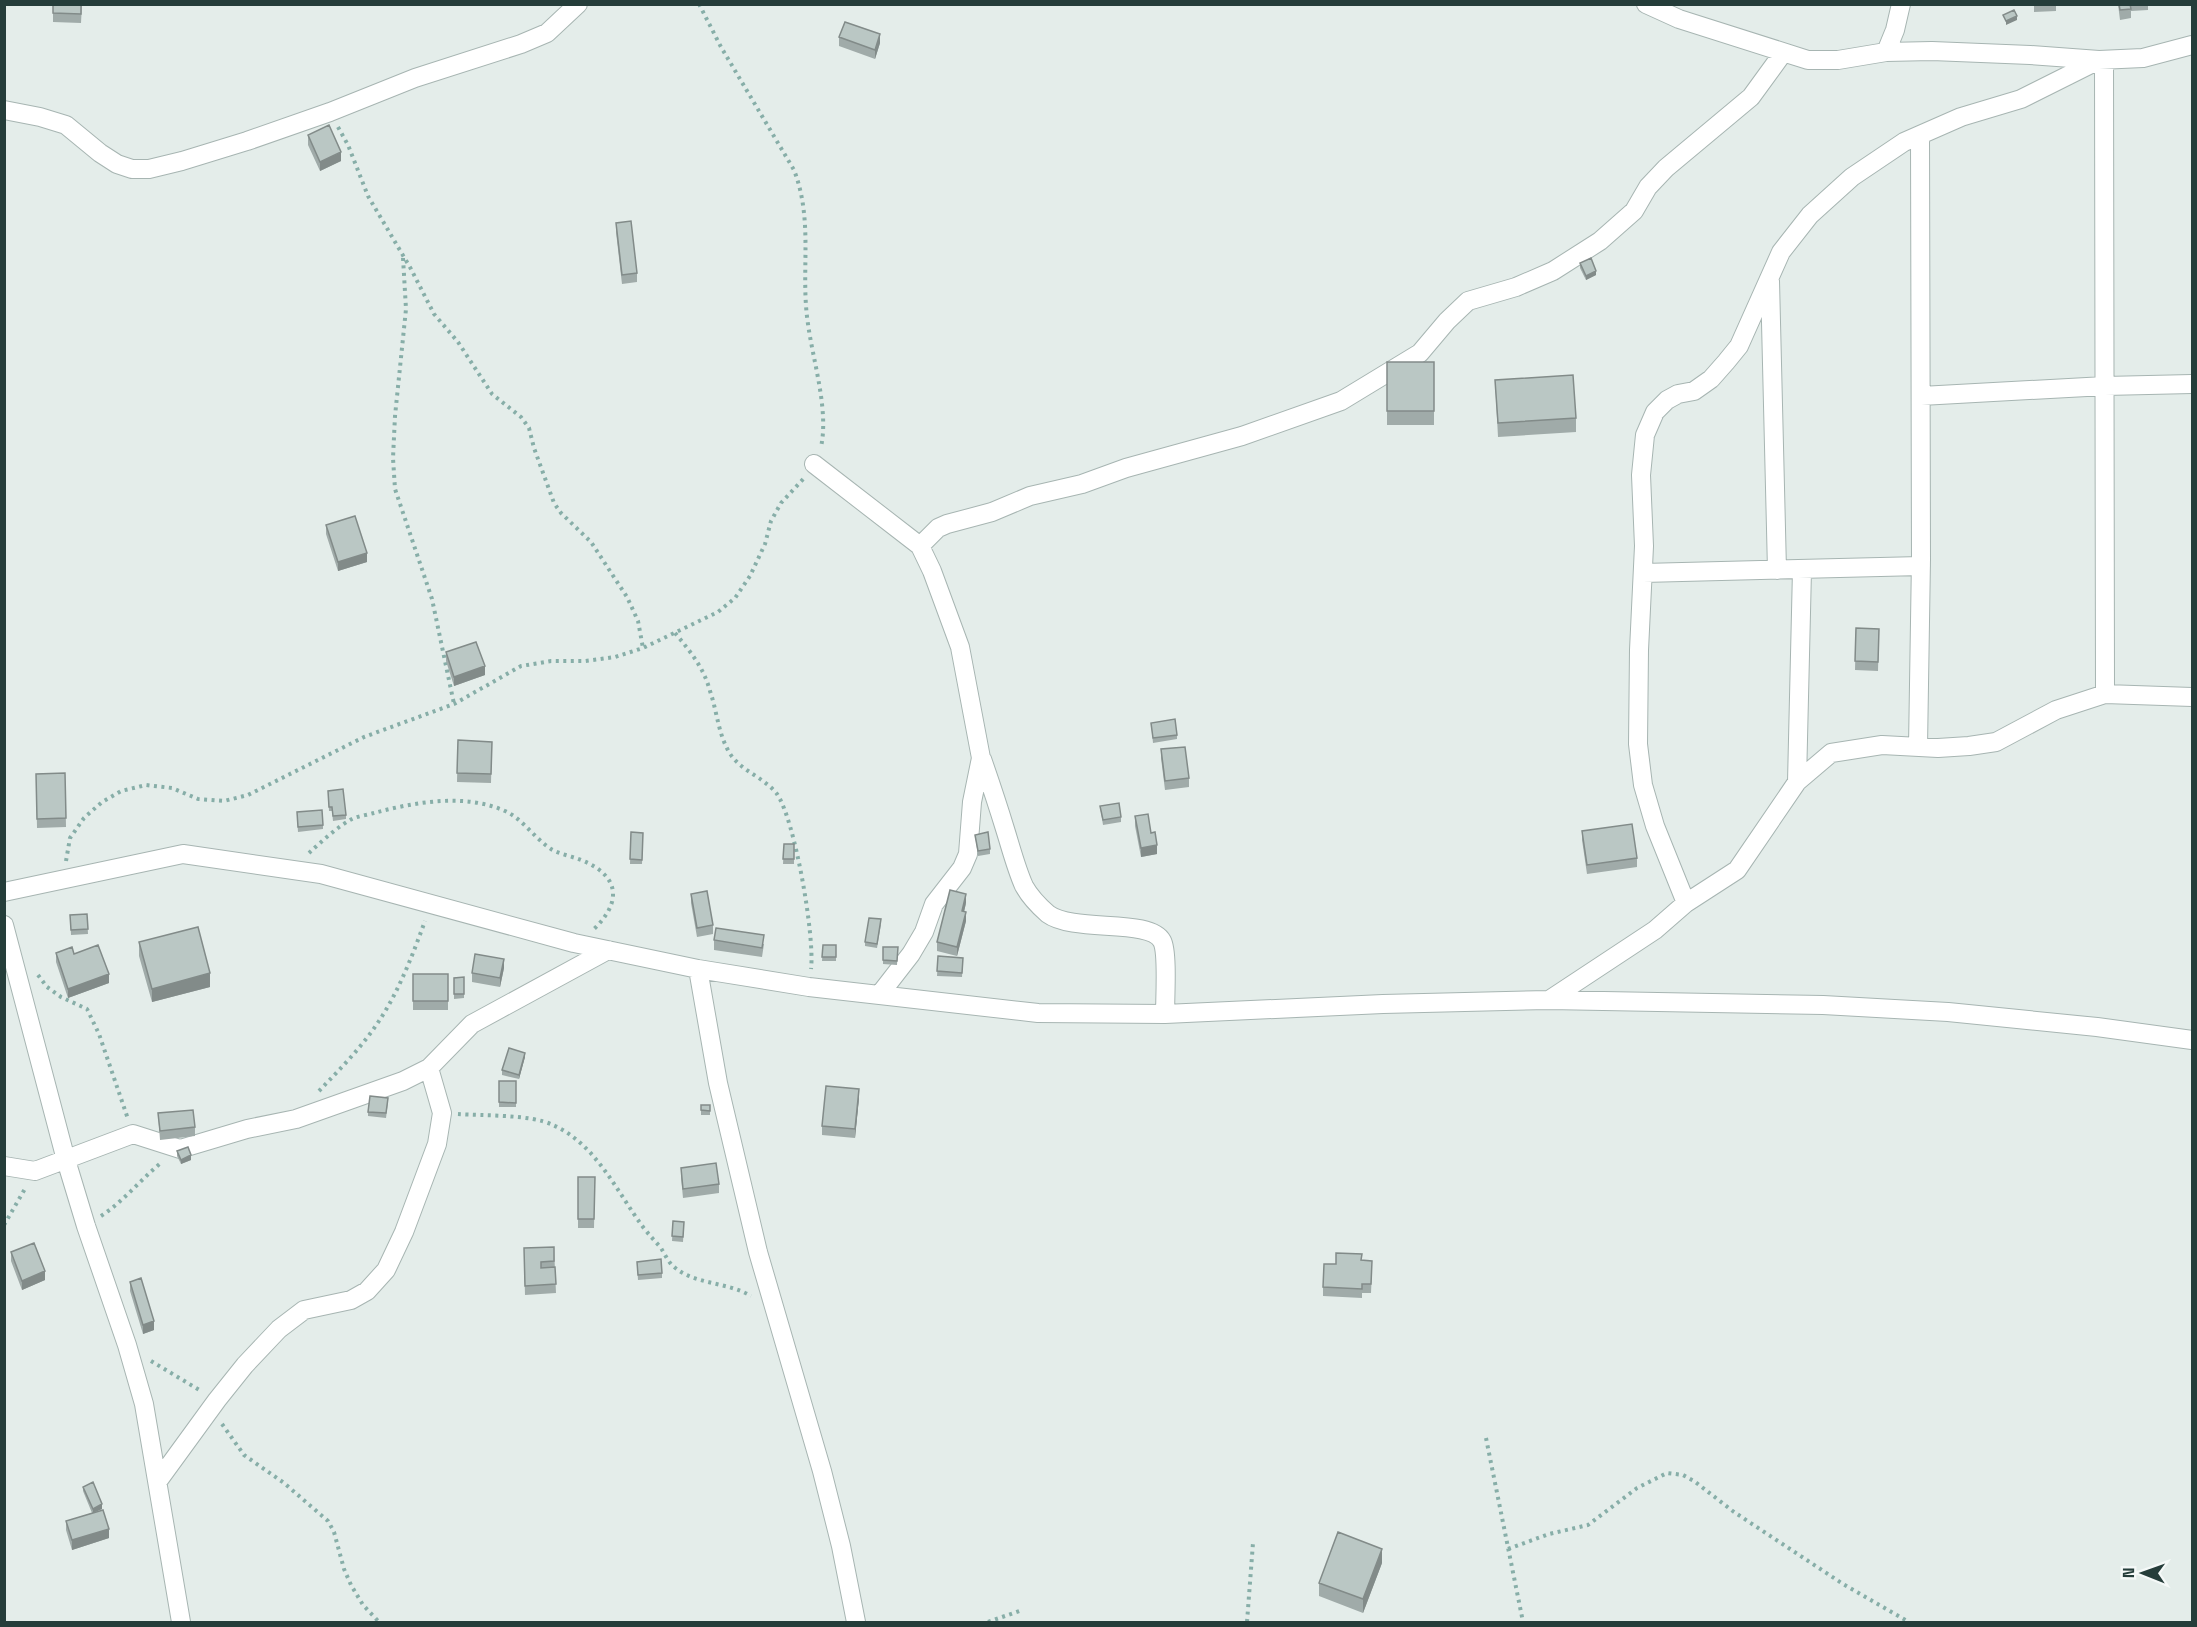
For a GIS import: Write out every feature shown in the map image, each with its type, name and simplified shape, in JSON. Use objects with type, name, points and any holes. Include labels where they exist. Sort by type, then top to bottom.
[{"type":"street","points":[[4,110],[66,125],[117,164],[132,169],[149,169],[182,161],[330,112],[415,78],[521,44],[548,33],[578,4]]},
{"type":"street","points":[[1646,4],[1679,19],[1808,60],[1838,60],[1886,52],[1932,51],[2102,60],[2143,58],[2193,45]]},
{"type":"street","points":[[1886,52],[1895,30],[1900,4]]},
{"type":"street","points":[[920,546],[938,528],[992,512],[1030,496],[1082,484],[1126,468],[1242,436],[1341,401],[1420,353],[1447,321],[1468,301],[1516,287],[1553,271],[1600,242],[1634,211],[1648,187],[1665,168],[1751,97],[1783,53]]},
{"type":"street","points":[[1686,903],[1655,826],[1643,785],[1638,744],[1639,650],[1644,546],[1641,475],[1645,435],[1655,412],[1667,400],[1678,394],[1694,391],[1711,379],[1726,362],[1739,346],[1781,252],[1810,215],[1852,177],[1904,142],[1961,117],[2021,99],[2102,60]]},
{"type":"street","points":[[2102,60],[2105,694]]},
{"type":"street","points":[[1918,747],[1921,566],[1920,135]]},
{"type":"street","points":[[1770,276],[1777,570]]},
{"type":"street","points":[[1921,396],[2105,386],[2193,384]]},
{"type":"street","points":[[814,464],[920,546],[932,571],[960,647],[981,758],[1025,887],[1048,914],[1061,921],[1090,926],[1134,927],[1156,934],[1162,940],[1164,951],[1165,1014]]},
{"type":"street","points":[[1643,573],[1921,566]]},
{"type":"street","points":[[1797,782],[1802,570]]},
{"type":"street","points":[[1549,1000],[1656,930],[1686,903],[1737,870],[1797,782],[1831,753],[1882,745],[1970,746],[1996,742],[2056,710],[2105,694],[2193,698]]},
{"type":"street","points":[[880,994],[911,954],[924,932],[934,904],[962,868],[968,854],[972,802],[981,758]]},
{"type":"street","points":[[4,892],[183,854],[321,874],[574,943],[698,969],[809,987],[1038,1013],[1165,1014],[1383,1004],[1549,1000],[1823,1005],[1937,1011],[2097,1027],[2193,1040]]},
{"type":"street","points":[[4,925],[66,1160],[144,1404],[180,1623]]},
{"type":"street","points":[[4,1166],[35,1171],[133,1134],[180,1149],[247,1129],[296,1119],[403,1081],[429,1068],[472,1024],[608,950]]},
{"type":"street","points":[[698,969],[718,1083],[758,1252],[833,1514],[856,1623]]},
{"type":"street","points":[[158,1481],[245,1365],[279,1329],[304,1310],[351,1300],[367,1291],[386,1270],[404,1232],[437,1144],[442,1113],[429,1068]]},
{"type":"path","points":[[64,880],[70,838],[84,818],[102,802],[121,791],[146,785],[172,788],[198,799],[224,801],[248,795],[364,737],[454,704],[521,666],[551,661],[585,661],[615,657],[643,648],[718,612],[735,598],[750,576],[765,544],[771,521],[781,503],[797,488],[814,464],[822,440],[823,422],[817,370],[808,324],[804,211],[800,188],[794,170],[721,47],[699,4]]},
{"type":"path","points":[[330,112],[348,145],[368,196],[434,314],[458,342],[492,394],[526,422],[554,503],[561,513],[591,542],[627,597],[639,621],[643,648]]},
{"type":"path","points":[[403,256],[406,309],[395,416],[393,458],[395,489],[432,599],[454,704]]},
{"type":"path","points":[[675,632],[696,658],[701,668],[710,689],[721,735],[730,754],[745,769],[768,784],[778,796],[789,822],[798,856],[809,929],[812,960],[809,987]]},
{"type":"path","points":[[292,869],[352,819],[386,810],[443,802],[487,805],[507,812],[551,849],[584,860],[610,881],[614,894],[612,907],[594,929],[574,943]]},
{"type":"path","points":[[316,1094],[354,1054],[380,1020],[416,946],[431,905]]},
{"type":"path","points":[[17,972],[38,975],[47,987],[61,997],[87,1009],[99,1034],[133,1134]]},
{"type":"path","points":[[442,1113],[537,1120],[554,1125],[575,1139],[593,1156],[672,1264],[692,1278],[748,1294],[775,1313]]},
{"type":"path","points":[[86,1226],[118,1205],[143,1178],[180,1149]]},
{"type":"path","points":[[4,1225],[35,1171]]},
{"type":"path","points":[[127,1346],[189,1385],[214,1405],[244,1455],[285,1483],[328,1521],[334,1532],[351,1586],[363,1605],[379,1623]]},
{"type":"path","points":[[1486,1438],[1523,1623]]},
{"type":"path","points":[[1508,1549],[1549,1534],[1588,1525],[1636,1488],[1672,1472],[1694,1481],[1734,1512],[1834,1579],[1909,1623]]},
{"type":"path","points":[[1247,1623],[1253,1543]]},
{"type":"path","points":[[988,1623],[1022,1610]]},
{"type":"building","points":[[53,4],[81,4],[81,14],[53,13]]},
{"type":"building","points":[[2119,4],[2130,4],[2131,9],[2120,10]]},
{"type":"building","points":[[2014,10],[2017,16],[2006,21],[2003,15]]},
{"type":"building","points":[[845,22],[880,34],[875,50],[839,37]]},
{"type":"building","points":[[329,125],[341,152],[320,162],[308,135]]},
{"type":"building","points":[[631,221],[637,273],[622,275],[616,223]]},
{"type":"building","points":[[1591,258],[1596,271],[1586,276],[1580,263]]},
{"type":"building","points":[[1387,362],[1434,362],[1434,411],[1387,411]]},
{"type":"building","points":[[1573,375],[1576,418],[1498,423],[1495,380]]},
{"type":"building","points":[[355,516],[367,553],[338,562],[326,525]]},
{"type":"building","points":[[1856,628],[1879,629],[1878,662],[1855,661]]},
{"type":"building","points":[[476,642],[485,666],[454,677],[446,652]]},
{"type":"building","points":[[1175,719],[1177,735],[1153,738],[1151,723]]},
{"type":"building","points":[[458,740],[492,742],[491,774],[457,773]]},
{"type":"building","points":[[1185,747],[1189,778],[1165,781],[1161,749]]},
{"type":"building","points":[[65,773],[66,818],[37,819],[36,774]]},
{"type":"building","points":[[343,789],[346,815],[333,816],[332,807],[329,807],[328,791]]},
{"type":"building","points":[[1119,803],[1121,817],[1103,820],[1100,806]]},
{"type":"building","points":[[322,810],[323,825],[298,827],[297,812]]},
{"type":"building","points":[[1148,814],[1151,833],[1155,832],[1157,845],[1141,848],[1135,816]]},
{"type":"building","points":[[1632,824],[1637,858],[1587,865],[1582,831]]},
{"type":"building","points":[[631,832],[643,833],[642,860],[630,859]]},
{"type":"building","points":[[988,832],[990,849],[978,851],[975,835]]},
{"type":"building","points":[[784,844],[794,844],[794,859],[783,859]]},
{"type":"building","points":[[950,890],[966,894],[962,911],[966,912],[957,947],[937,942]]},
{"type":"building","points":[[707,891],[713,925],[697,928],[691,894]]},
{"type":"building","points":[[87,914],[88,929],[71,930],[70,915]]},
{"type":"building","points":[[869,918],[881,919],[877,944],[865,942]]},
{"type":"building","points":[[198,927],[210,973],[152,989],[139,942]]},
{"type":"building","points":[[716,928],[764,935],[762,948],[714,940]]},
{"type":"building","points":[[98,945],[109,974],[68,989],[56,953],[72,947],[74,954]]},
{"type":"building","points":[[823,945],[836,945],[836,957],[822,957]]},
{"type":"building","points":[[883,947],[898,947],[897,961],[883,960]]},
{"type":"building","points":[[475,954],[504,959],[500,978],[472,973]]},
{"type":"building","points":[[938,956],[963,958],[962,973],[937,971]]},
{"type":"building","points":[[413,974],[448,974],[448,1001],[413,1001]]},
{"type":"building","points":[[464,977],[464,994],[454,994],[454,978]]},
{"type":"building","points":[[509,1048],[525,1053],[519,1075],[502,1070]]},
{"type":"building","points":[[499,1081],[516,1081],[516,1103],[499,1102]]},
{"type":"building","points":[[826,1086],[859,1089],[855,1129],[822,1126]]},
{"type":"building","points":[[370,1096],[388,1098],[386,1113],[368,1112]]},
{"type":"building","points":[[701,1105],[710,1105],[710,1111],[701,1110]]},
{"type":"building","points":[[193,1110],[195,1127],[160,1131],[158,1113]]},
{"type":"building","points":[[188,1147],[191,1155],[181,1160],[177,1151]]},
{"type":"building","points":[[716,1163],[719,1184],[683,1189],[681,1168]]},
{"type":"building","points":[[578,1177],[595,1177],[594,1219],[578,1219]]},
{"type":"building","points":[[673,1221],[684,1222],[683,1237],[672,1236]]},
{"type":"building","points":[[34,1243],[45,1271],[22,1281],[11,1252]]},
{"type":"building","points":[[554,1247],[554,1261],[541,1262],[541,1268],[555,1267],[556,1284],[525,1286],[524,1248]]},
{"type":"building","points":[[1336,1253],[1362,1254],[1361,1260],[1372,1261],[1371,1284],[1362,1284],[1362,1289],[1323,1287],[1324,1264],[1336,1264]]},
{"type":"building","points":[[661,1259],[662,1273],[638,1275],[637,1262]]},
{"type":"building","points":[[141,1278],[154,1321],[143,1325],[130,1282]]},
{"type":"building","points":[[93,1482],[102,1504],[93,1509],[83,1487]]},
{"type":"building","points":[[103,1510],[109,1529],[72,1540],[66,1521]]},
{"type":"building","points":[[1338,1532],[1382,1549],[1363,1599],[1319,1583]]}]
